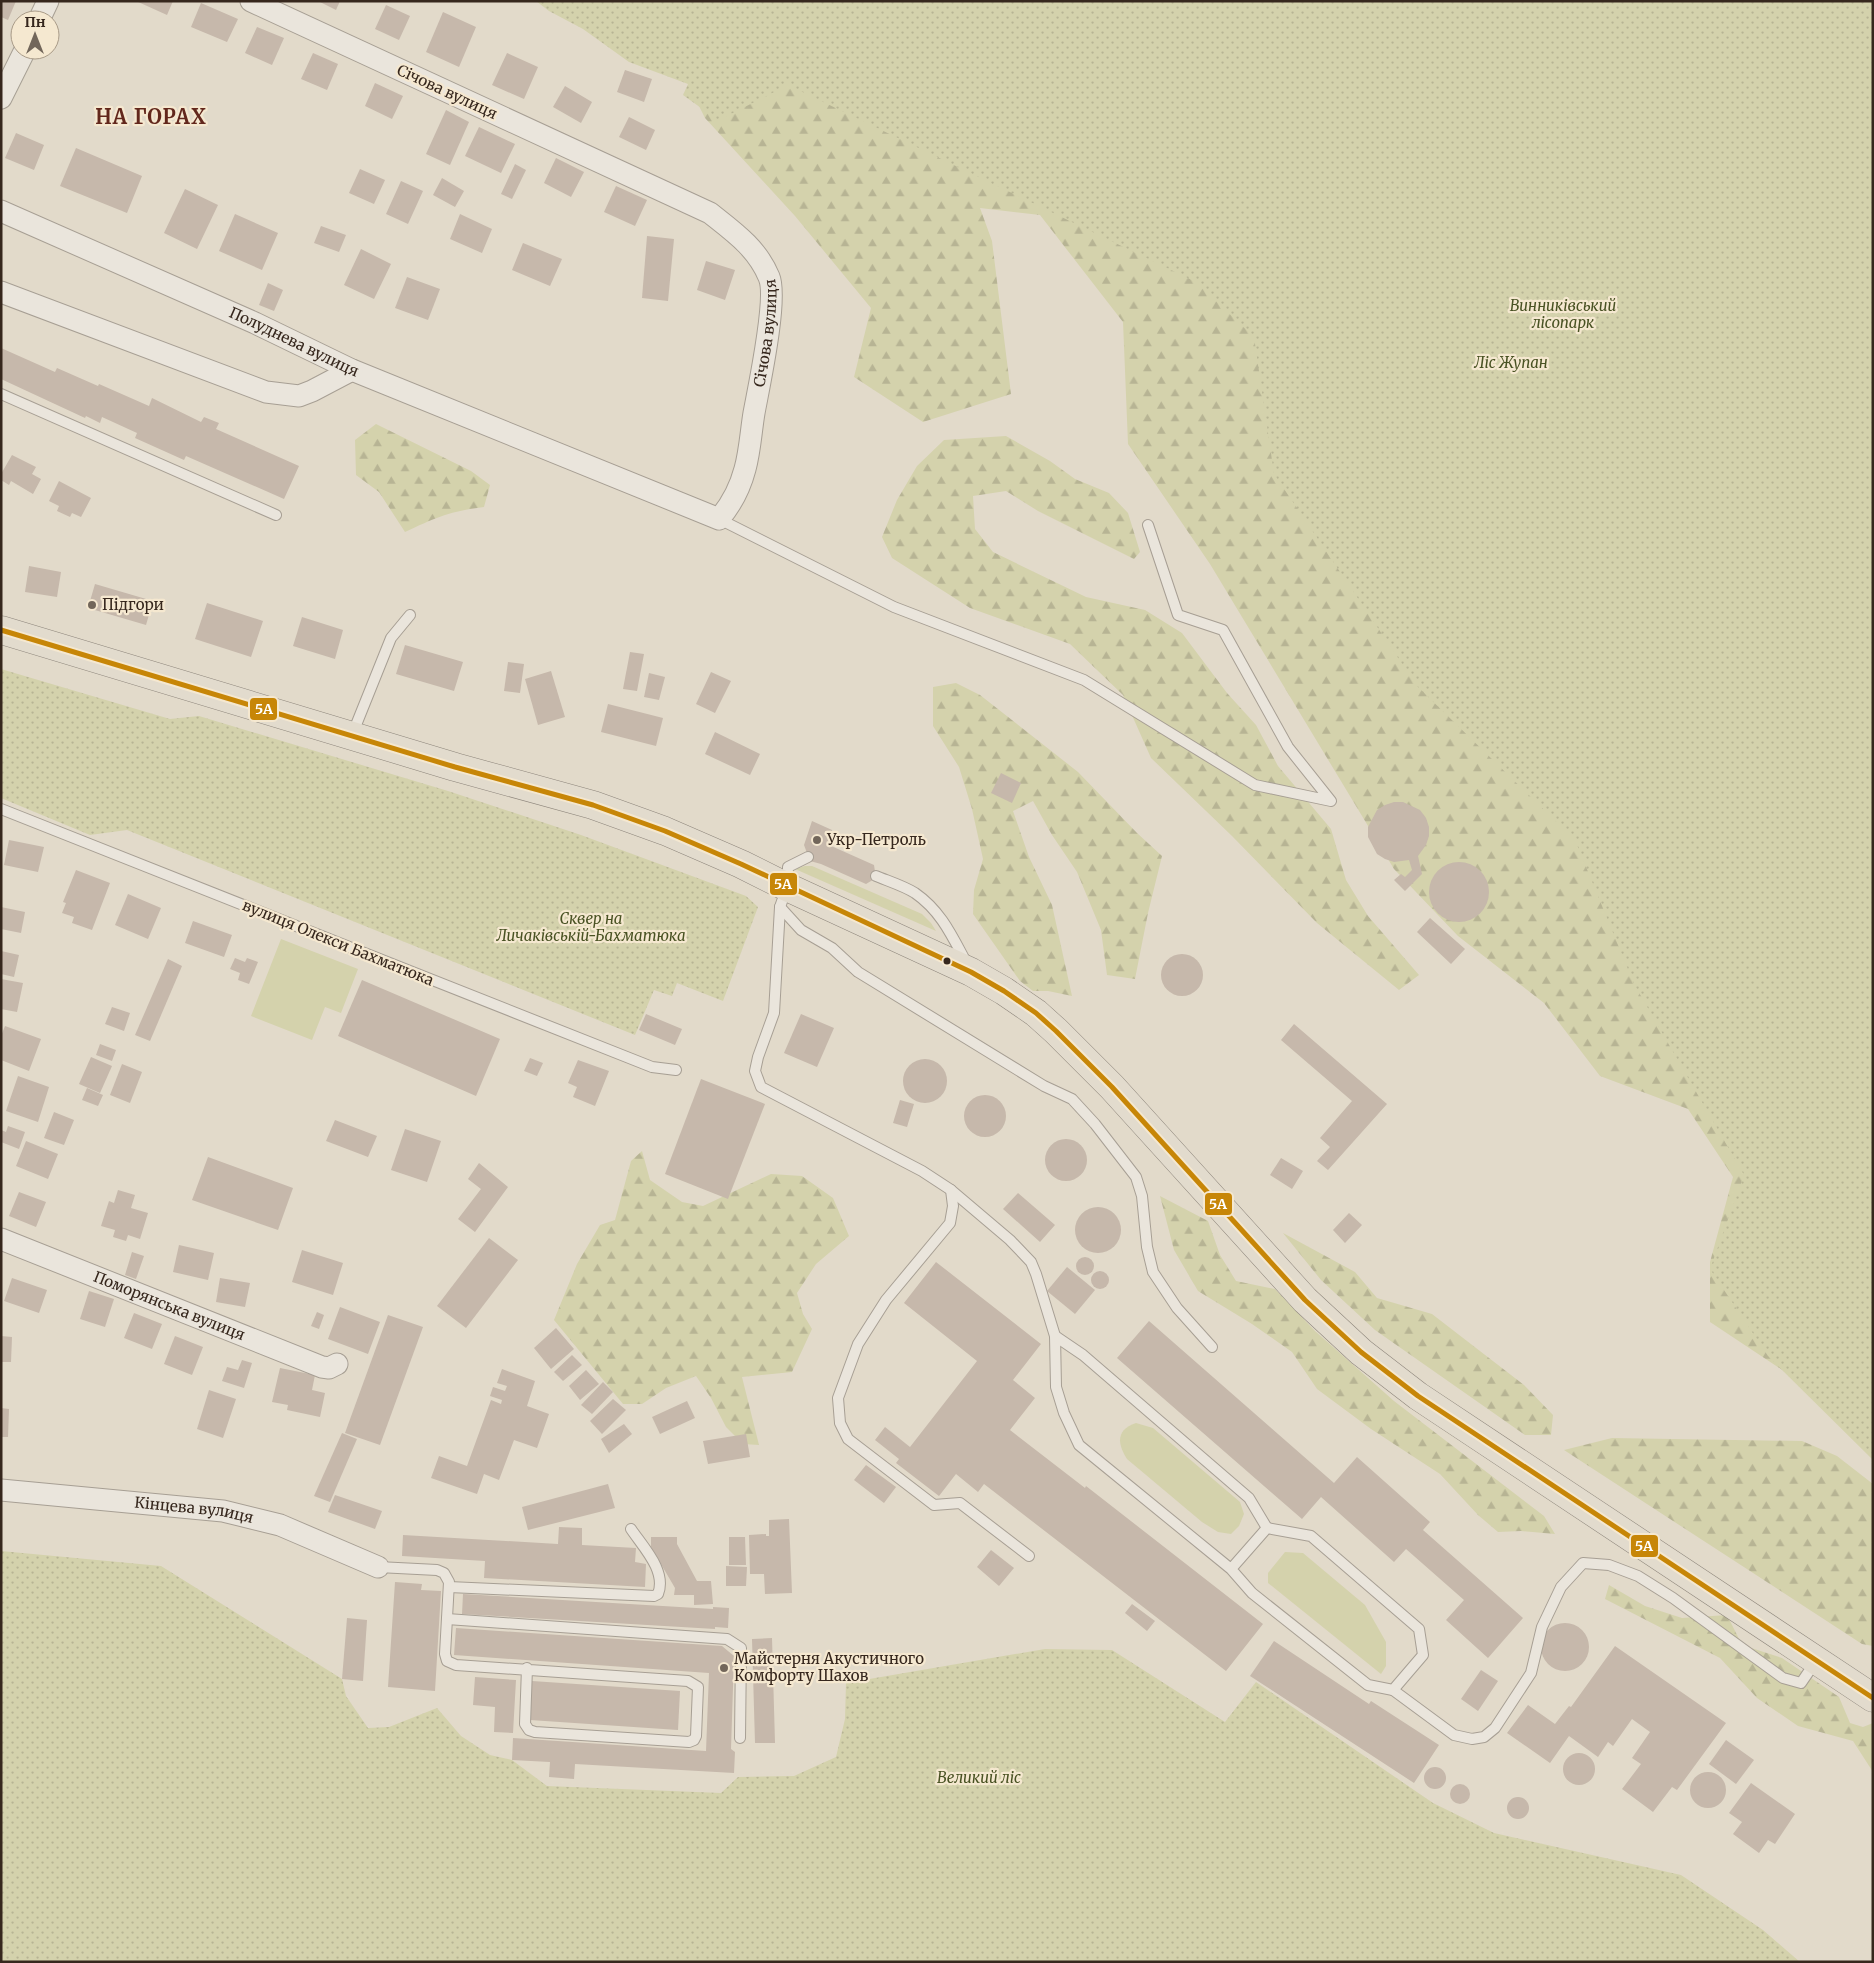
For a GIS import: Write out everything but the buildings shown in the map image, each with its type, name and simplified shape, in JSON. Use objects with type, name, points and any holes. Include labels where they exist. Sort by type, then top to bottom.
[{"type":"main road","points":[[1,630],[455,767],[594,805],[674,835],[741,864],[784,897],[971,972],[1036,1013],[1062,1038],[1112,1087],[1305,1300],[1390,1376],[1873,1698]]},
{"type":"street","name":"Січова вулиця","points":[[251,1],[710,214],[740,236],[755,252],[770,279],[771,301],[766,346],[745,469],[735,496],[719,519]]},
{"type":"street","points":[[1,98],[20,60]]},
{"type":"street","name":"Полуднева вулиця","points":[[1,210],[255,323],[352,370]]},
{"type":"street","name":"Полуднева вулиця","points":[[1,292],[266,392],[299,396],[352,370]]},
{"type":"street","points":[[352,370],[719,519]]},
{"type":"street","name":"Поморянська вулиця","points":[[1,1239],[322,1367],[329,1368],[338,1364]]},
{"type":"street","name":"Кінцева вулиця","points":[[1,1490],[223,1511],[280,1524],[378,1567]]},
{"type":"lane","points":[[1,394],[276,515]]},
{"type":"lane","points":[[719,519],[894,607],[1084,680],[1255,785],[1331,801],[1288,747],[1223,630],[1178,615],[1148,525]]},
{"type":"lane","points":[[352,736],[391,638],[410,615]]},
{"type":"lane","name":"вулиця Олекси Бахматюка","points":[[1,809],[652,1067],[676,1070]]},
{"type":"lane","points":[[808,857],[788,867],[774,1013],[758,1057],[755,1072],[761,1087],[922,1171],[951,1190],[1010,1240],[1031,1262],[1055,1336],[1056,1387],[1064,1413],[1079,1445],[1231,1569],[1252,1593],[1368,1685],[1393,1690],[1454,1735],[1472,1739],[1484,1737],[1495,1728],[1531,1673],[1542,1627],[1559,1592],[1583,1563],[1609,1565],[1638,1576],[1673,1598],[1783,1678],[1801,1682],[1816,1660]]},
{"type":"lane","points":[[876,876],[915,893],[943,920],[971,972]]},
{"type":"lane","points":[[784,897],[801,930],[832,948],[858,972],[1044,1086],[1072,1099],[1095,1124],[1136,1177],[1142,1196],[1147,1247],[1153,1272],[1177,1308],[1212,1347]]},
{"type":"lane","points":[[951,1190],[953,1206],[950,1223],[886,1300],[858,1344],[838,1398],[840,1424],[848,1439],[934,1505],[960,1503],[1029,1556]]},
{"type":"lane","points":[[1055,1336],[1083,1355],[1249,1498],[1267,1528],[1311,1536],[1419,1629],[1423,1655],[1393,1690]]},
{"type":"lane","points":[[1231,1569],[1267,1528]]},
{"type":"lane","points":[[448,1587],[654,1596],[658,1594],[660,1589],[659,1575],[655,1564],[631,1529]]},
{"type":"lane","points":[[378,1567],[437,1570],[444,1573],[449,1582],[444,1654],[447,1661],[456,1665],[528,1668],[694,1682],[698,1687],[696,1736],[694,1740],[689,1742],[529,1730],[525,1724],[528,1668]]},
{"type":"lane","points":[[447,1619],[727,1639],[741,1648],[740,1738]]},
{"type":"green space","name":"Винниківський лісопарк","points":[[536,1],[1873,1],[1873,1460],[1768,1356],[1710,1269],[1744,1175],[1634,984],[1575,840],[1417,686],[1274,474],[1254,337],[1196,282],[788,85],[717,121],[683,95],[688,84],[629,62],[583,29],[549,11]]},
{"type":"green space","name":"Винниківський лісопарк","points":[[1873,1],[1873,1430],[1710,1322],[1710,1262],[1733,1177],[1688,1109],[1600,1076],[1544,1003],[1458,936],[1394,869],[1210,564],[1128,444],[1123,322],[1040,215],[980,208],[992,241],[1011,394],[923,422],[854,377],[871,308],[795,216],[705,118],[676,60]]},
{"type":"green space","points":[[376,424],[471,471],[490,485],[484,507],[443,516],[405,532],[379,492],[356,475],[355,440]]},
{"type":"green space","points":[[1006,436],[1050,461],[1075,479],[1109,493],[1128,513],[1140,552],[1134,559],[1038,511],[1006,491],[973,496],[975,529],[993,552],[1086,597],[1145,610],[1182,633],[1227,693],[1256,725],[1278,766],[1331,829],[1346,880],[1368,916],[1419,975],[1399,990],[1317,923],[1232,836],[1151,758],[1123,695],[1070,644],[970,608],[892,558],[882,537],[897,500],[917,466],[944,440]]},
{"type":"green space","name":"Сквер на Личаківській-Бахматюка","points":[[1,669],[170,719],[199,716],[448,791],[581,835],[746,896],[758,907],[723,1001],[677,983],[672,996],[654,990],[635,1035],[127,830],[90,835],[1,798]]},
{"type":"green space","points":[[956,683],[980,695],[1078,772],[1162,856],[1135,979],[1107,975],[1101,930],[1077,872],[1052,835],[1033,801],[1013,811],[1029,857],[1052,905],[1072,996],[1048,991],[1033,991],[1020,981],[973,914],[974,890],[983,859],[972,809],[959,767],[933,726],[933,687]]},
{"type":"green space","points":[[812,866],[922,914],[936,931],[795,869]]},
{"type":"green space","points":[[281,939],[358,969],[341,1013],[325,1007],[312,1040],[251,1016]]},
{"type":"green space","points":[[642,1151],[650,1180],[682,1202],[703,1206],[771,1174],[802,1176],[833,1198],[849,1236],[816,1264],[797,1293],[803,1314],[812,1329],[792,1372],[742,1377],[759,1445],[743,1444],[726,1427],[711,1398],[696,1376],[666,1388],[642,1404],[623,1404],[554,1320],[577,1264],[600,1225],[615,1220],[631,1161]]},
{"type":"green space","points":[[1160,1196],[1208,1221],[1220,1255],[1236,1281],[1275,1289],[1315,1331],[1394,1401],[1544,1516],[1555,1534],[1521,1531],[1498,1532],[1478,1515],[1440,1474],[1371,1429],[1317,1389],[1292,1352],[1252,1324],[1198,1291],[1174,1250]]},
{"type":"green space","points":[[1283,1233],[1355,1272],[1377,1298],[1432,1314],[1524,1385],[1553,1415],[1551,1435],[1525,1435],[1375,1330],[1321,1280]]},
{"type":"green space","points":[[1136,1423],[1153,1428],[1240,1502],[1244,1514],[1239,1526],[1231,1534],[1218,1532],[1202,1522],[1127,1459],[1121,1448],[1120,1438],[1125,1429]]},
{"type":"green space","points":[[1612,1438],[1802,1441],[1837,1456],[1873,1484],[1873,1646],[1862,1644],[1564,1450]]},
{"type":"green space","name":"Великий ліс","points":[[1,1551],[161,1566],[342,1679],[346,1696],[368,1728],[389,1727],[437,1708],[461,1736],[490,1755],[512,1760],[547,1786],[721,1793],[738,1777],[794,1776],[836,1757],[845,1719],[846,1683],[1045,1649],[1112,1650],[1225,1722],[1256,1682],[1433,1803],[1494,1833],[1681,1875],[1763,1930],[1800,1962],[1,1962]]},
{"type":"green space","points":[[1285,1552],[1303,1553],[1365,1605],[1386,1642],[1386,1666],[1381,1674],[1268,1583],[1268,1573]]},
{"type":"green space","points":[[1609,1585],[1645,1606],[1682,1618],[1727,1615],[1742,1645],[1782,1658],[1839,1697],[1850,1723],[1863,1727],[1873,1723],[1873,1772],[1853,1741],[1798,1726],[1757,1698],[1720,1658],[1605,1599]]},
{"type":"transit line","name":"5А","points":[[1,630],[455,767],[593,805],[665,831],[741,864],[971,972],[1004,991],[1036,1013],[1056,1031],[1112,1087],[1305,1300],[1361,1352],[1418,1396],[1873,1698]]},
{"type":"place","name":"Підгори","points":[[92,605]]},
{"type":"place","name":"Укр-Петроль","points":[[817,840]]},
{"type":"place","name":"Майстерня Акустичного Комфорту Шахов","points":[[724,1668]]},
{"type":"district","name":"НА ГОРАХ","points":[[151,117]]},
{"type":"park label","name":"Ліс Жупан","points":[[1511,363]]}]
